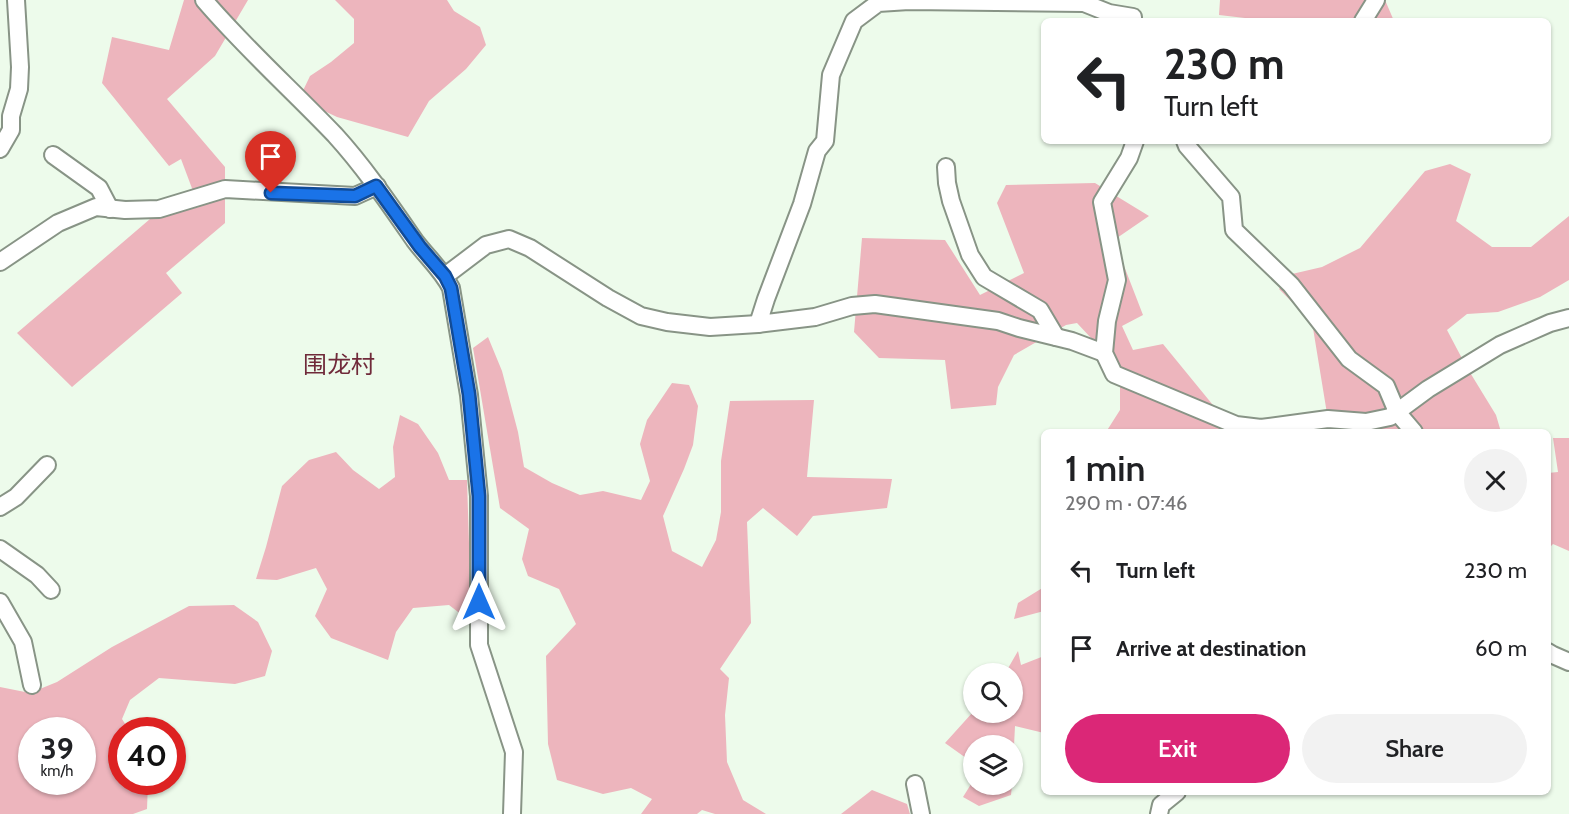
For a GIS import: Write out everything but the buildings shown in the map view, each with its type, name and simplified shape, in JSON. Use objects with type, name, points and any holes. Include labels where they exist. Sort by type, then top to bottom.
[{"type":"street","points":[[0,149],[10,130],[11,116],[19,89],[16,0]]},
{"type":"street","points":[[204,0],[231,32],[336,136],[420,247],[445,276],[451,288],[469,394],[479,496],[479,645],[514,752],[512,814]]},
{"type":"street","points":[[758,324],[802,204],[817,152],[825,141],[831,75],[854,21],[878,3],[909,0],[1084,3],[1129,18]]},
{"type":"street","points":[[1133,18],[1137,0]]},
{"type":"street","points":[[1365,18],[1376,0]]},
{"type":"street","points":[[1134,144],[1129,158],[1102,202],[1117,280],[1107,321],[1104,353],[1114,374],[1236,425],[1261,428],[1328,419],[1366,422],[1394,414],[1428,389],[1500,345],[1550,322],[1569,318]]},
{"type":"street","points":[[1186,144],[1231,196],[1234,230],[1291,285],[1349,359],[1386,387],[1394,414],[1411,429]]},
{"type":"street","points":[[53,155],[99,188],[110,209]]},
{"type":"street","points":[[946,167],[951,201],[970,255],[984,277],[1040,310],[1056,337]]},
{"type":"street","points":[[0,262],[58,223],[96,207],[125,210],[159,209],[225,189],[355,196],[376,186]]},
{"type":"street","points":[[445,276],[486,245],[509,239],[530,248],[608,298],[641,316],[667,322],[710,327],[758,324],[815,317],[852,306],[876,304],[998,321],[1072,340],[1104,353]]},
{"type":"street","points":[[0,507],[16,497],[48,465]]},
{"type":"street","points":[[0,549],[37,575],[51,590]]},
{"type":"street","points":[[0,602],[23,642],[32,685]]},
{"type":"street","points":[[1551,654],[1569,662]]},
{"type":"street","points":[[915,784],[921,814]]},
{"type":"street","points":[[1159,814],[1161,805],[1173,795]]},
{"type":"shaded area","points":[[184,0],[248,0],[215,56],[167,99],[225,167],[225,223],[166,273],[182,293],[72,387],[17,333],[150,219],[199,207],[181,159],[169,166],[102,83],[112,37],[169,50]]},
{"type":"shaded area","points":[[335,0],[447,0],[454,11],[480,27],[486,45],[466,69],[429,101],[408,137],[337,117],[299,99],[310,76],[354,43],[354,19]]},
{"type":"shaded area","points":[[1220,0],[1385,0],[1393,18],[1245,18],[1219,15]]},
{"type":"shaded area","points":[[1450,164],[1471,174],[1456,221],[1492,247],[1531,247],[1569,216],[1569,280],[1540,297],[1498,312],[1467,314],[1447,330],[1496,415],[1500,429],[1330,429],[1312,322],[1279,289],[1292,274],[1322,267],[1360,248],[1425,171]]},
{"type":"shaded area","points":[[1095,183],[1149,216],[1114,240],[1143,315],[1122,326],[1133,350],[1163,344],[1233,429],[1108,429],[1120,410],[1120,369],[1077,323],[1066,325],[1014,355],[998,387],[996,405],[951,409],[945,360],[879,358],[854,332],[862,238],[945,240],[980,295],[1024,273],[997,203],[1006,185]]},
{"type":"shaded area","points":[[488,337],[502,371],[518,432],[524,467],[580,495],[603,491],[641,500],[650,481],[640,444],[647,420],[672,383],[689,385],[698,406],[693,445],[663,516],[672,551],[702,567],[716,540],[721,512],[721,461],[730,401],[814,400],[807,477],[892,479],[887,508],[813,516],[797,536],[763,508],[747,522],[751,623],[720,669],[729,678],[725,715],[727,762],[743,800],[766,814],[715,814],[702,810],[697,814],[641,814],[652,799],[631,788],[603,794],[557,780],[548,744],[546,656],[576,624],[559,589],[528,576],[522,559],[529,529],[500,508],[473,348]]},
{"type":"shaded area","points":[[400,415],[418,424],[438,453],[449,480],[467,480],[471,606],[462,615],[449,605],[413,608],[396,632],[388,660],[331,638],[315,616],[327,589],[316,568],[277,580],[256,579],[282,486],[309,460],[336,452],[353,470],[379,489],[395,477],[393,447]]},
{"type":"shaded area","points":[[1553,438],[1569,438],[1569,551],[1553,544],[1551,546],[1551,473],[1558,472]]},
{"type":"shaded area","points":[[1041,589],[1041,612],[1014,619],[1018,603]]},
{"type":"shaded area","points":[[234,605],[258,622],[272,651],[265,676],[235,684],[159,678],[130,700],[123,717],[108,717],[108,795],[148,795],[147,809],[133,814],[0,814],[0,687],[30,693],[57,682],[112,647],[189,606]]},
{"type":"shaded area","points":[[1018,651],[1021,663],[1011,663]]},
{"type":"shaded area","points":[[1041,657],[1041,732],[1015,726],[1015,735],[963,735],[963,756],[945,743],[963,723],[1023,723],[1023,664]]},
{"type":"shaded area","points":[[872,790],[907,804],[910,814],[841,814]]},
{"type":"shaded area","points":[[964,795],[1011,795],[979,806],[963,797]]},
{"type":"district","name":"围龙村","points":[[339,365]]},
{"type":"route","points":[[271,193],[355,196],[376,186],[420,247],[445,276],[451,288],[469,394],[479,496],[479,602]]}]
